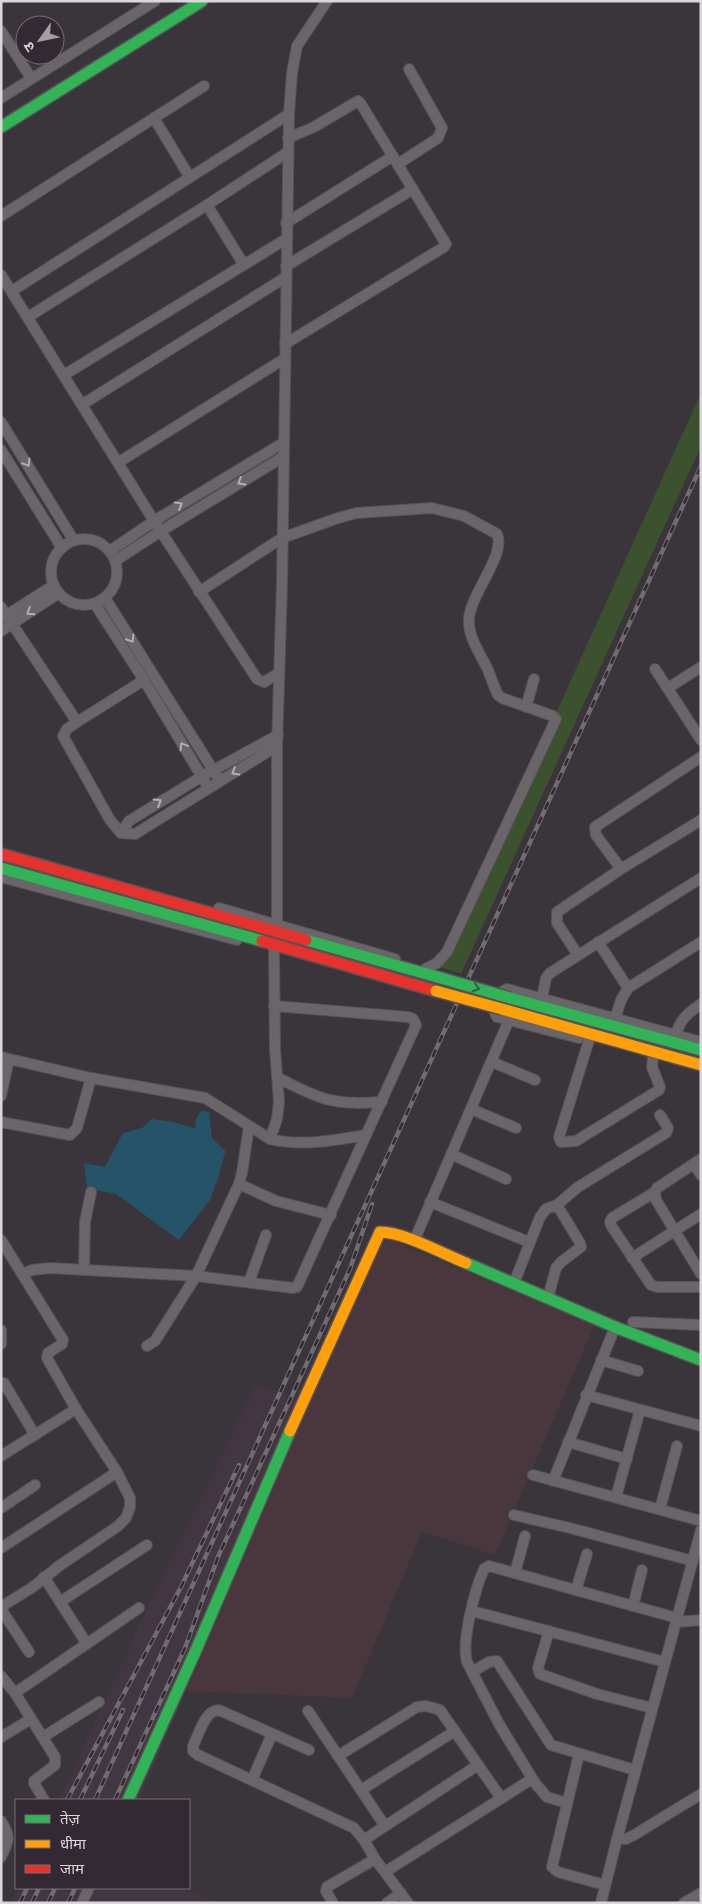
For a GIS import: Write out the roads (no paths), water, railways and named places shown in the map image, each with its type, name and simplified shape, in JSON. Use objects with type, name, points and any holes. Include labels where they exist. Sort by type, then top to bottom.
[{"type":"main road","points":[[1,127],[202,1]]},
{"type":"main road","points":[[1,854],[701,1050]]},
{"type":"main road","points":[[1,868],[701,1065]]},
{"type":"main road","points":[[128,1799],[196,1650],[286,1440],[378,1234],[382,1231],[414,1241],[615,1327],[701,1360]]},
{"type":"street","points":[[1,98],[154,1]]},
{"type":"street","points":[[278,924],[277,746],[289,114],[294,57],[303,37],[327,1]]},
{"type":"street","points":[[1,30],[31,78]]},
{"type":"street","points":[[286,223],[438,138],[442,128],[409,69]]},
{"type":"street","points":[[1,216],[204,86]]},
{"type":"street","points":[[285,344],[446,244],[361,104],[358,102],[314,127],[288,138]]},
{"type":"street","points":[[12,291],[189,176],[289,114]]},
{"type":"street","points":[[154,118],[189,176]]},
{"type":"street","points":[[28,317],[206,206],[288,152]]},
{"type":"street","points":[[286,266],[413,189]]},
{"type":"street","points":[[206,206],[244,265]]},
{"type":"street","points":[[64,376],[286,239]]},
{"type":"street","points":[[1,274],[154,521],[256,679],[264,682],[279,673]]},
{"type":"street","points":[[83,404],[286,277]]},
{"type":"street","points":[[119,462],[284,359]]},
{"type":"street","points":[[1,422],[74,540]]},
{"type":"street","points":[[110,551],[154,521],[283,443]]},
{"type":"street","points":[[1,450],[62,548]]},
{"type":"street","points":[[115,562],[161,531],[283,457]]},
{"type":"street","points":[[1,849],[278,924],[384,955],[432,974],[437,963],[447,952],[556,718],[498,695],[468,623],[472,605],[496,556],[500,542],[498,534],[464,516],[432,508],[356,513],[282,538],[199,592]]},
{"type":"street","points":[[84,539],[94,540],[110,551],[117,571],[116,581],[106,598],[86,606],[66,600],[56,589],[51,568],[62,548],[74,540],[84,539]]},
{"type":"street","points":[[1,631],[5,616],[56,589]]},
{"type":"street","points":[[106,598],[220,781]]},
{"type":"street","points":[[95,604],[144,680],[208,787]]},
{"type":"street","points":[[5,616],[78,722]]},
{"type":"street","points":[[668,688],[701,667]]},
{"type":"street","points":[[655,668],[699,733]]},
{"type":"street","points":[[526,707],[534,679]]},
{"type":"street","points":[[144,680],[64,733],[64,741],[110,820],[121,833],[135,834],[277,746]]},
{"type":"street","points":[[121,833],[129,821],[202,777],[278,735]]},
{"type":"street","points":[[621,869],[596,835],[595,827],[701,757]]},
{"type":"street","points":[[578,955],[557,923],[557,912],[621,869],[701,820]]},
{"type":"street","points":[[1,877],[274,950],[413,990],[433,990]]},
{"type":"street","points":[[542,998],[546,978],[550,972],[701,878]]},
{"type":"street","points":[[598,942],[628,988]]},
{"type":"street","points":[[615,1019],[621,1000],[628,988],[701,942]]},
{"type":"street","points":[[270,1139],[279,1112],[275,1049],[274,950]]},
{"type":"street","points":[[701,1042],[504,989],[495,1013],[497,1016],[509,1020],[589,1040],[701,1072]]},
{"type":"street","points":[[676,1035],[678,1026],[684,1016],[701,1004]]},
{"type":"street","points":[[23,1274],[41,1268],[84,1270],[196,1276],[297,1287],[416,1029],[416,1025],[413,1019],[408,1017],[274,1006]]},
{"type":"street","points":[[414,1241],[509,1020]]},
{"type":"street","points":[[589,1040],[559,1137],[561,1142],[576,1141],[658,1090],[660,1087],[652,1067],[652,1058]]},
{"type":"street","points":[[1,1096],[5,1058],[91,1078],[205,1098],[270,1139],[280,1142],[314,1142],[366,1135]]},
{"type":"street","points":[[492,1062],[535,1080]]},
{"type":"street","points":[[1,1122],[70,1136],[77,1128],[91,1078]]},
{"type":"street","points":[[278,1078],[328,1100],[382,1102]]},
{"type":"street","points":[[472,1109],[516,1128]]},
{"type":"street","points":[[514,1284],[529,1242],[540,1217],[546,1209],[557,1205],[578,1187],[666,1133],[668,1128],[660,1115]]},
{"type":"street","points":[[147,1346],[155,1341],[196,1276],[239,1184],[249,1126]]},
{"type":"street","points":[[451,1154],[506,1180]]},
{"type":"street","points":[[701,1175],[697,1161],[654,1192],[612,1218],[610,1222],[651,1285],[657,1287],[701,1287]]},
{"type":"street","points":[[239,1184],[276,1201],[331,1214]]},
{"type":"street","points":[[84,1270],[84,1228],[91,1192]]},
{"type":"street","points":[[654,1192],[656,1200],[701,1274]]},
{"type":"street","points":[[430,1202],[529,1242]]},
{"type":"street","points":[[548,1298],[556,1268],[581,1247],[557,1205]]},
{"type":"street","points":[[632,1258],[701,1214]]},
{"type":"street","points":[[250,1282],[266,1235]]},
{"type":"street","points":[[1,1240],[63,1340],[62,1344],[48,1353],[47,1358],[76,1409],[117,1472],[130,1498],[130,1507],[126,1518],[118,1526],[1,1608],[28,1652]]},
{"type":"street","points":[[633,1322],[701,1325]]},
{"type":"street","points":[[553,1481],[600,1360],[615,1327]]},
{"type":"street","points":[[1,1330],[1,1344]]},
{"type":"street","points":[[600,1360],[638,1371]]},
{"type":"street","points":[[4,1383],[35,1435]]},
{"type":"street","points":[[586,1395],[701,1426]]},
{"type":"street","points":[[1,1456],[76,1409]]},
{"type":"street","points":[[616,1497],[640,1410]]},
{"type":"street","points":[[568,1442],[627,1458]]},
{"type":"street","points":[[660,1509],[677,1446]]},
{"type":"street","points":[[1,1548],[117,1472]]},
{"type":"street","points":[[533,1475],[701,1521]]},
{"type":"street","points":[[1,1508],[35,1485]]},
{"type":"street","points":[[514,1515],[570,1528],[693,1562]]},
{"type":"street","points":[[601,1903],[701,1530]]},
{"type":"street","points":[[515,1573],[525,1536]]},
{"type":"street","points":[[60,1602],[147,1545]]},
{"type":"street","points":[[576,1590],[587,1554]]},
{"type":"street","points":[[567,1803],[548,1797],[532,1778],[467,1662],[464,1651],[482,1572],[486,1567],[515,1573],[676,1620],[701,1620]]},
{"type":"street","points":[[633,1606],[642,1570]]},
{"type":"street","points":[[44,1577],[87,1644]]},
{"type":"street","points":[[15,1693],[139,1608]]},
{"type":"street","points":[[472,1611],[665,1662]]},
{"type":"street","points":[[549,1631],[538,1668],[540,1674],[597,1694],[652,1708]]},
{"type":"street","points":[[472,1672],[489,1662],[497,1661],[551,1745],[636,1770]]},
{"type":"street","points":[[1,1676],[15,1693],[43,1737],[56,1762],[55,1765],[34,1781],[43,1799]]},
{"type":"street","points":[[43,1737],[99,1702]]},
{"type":"street","points":[[338,1756],[416,1707],[426,1706],[440,1710],[501,1798]]},
{"type":"street","points":[[309,1750],[220,1710],[214,1710],[208,1714],[193,1746],[193,1751],[198,1755],[354,1828],[408,1903]]},
{"type":"street","points":[[308,1711],[385,1826]]},
{"type":"street","points":[[1,1737],[31,1719]]},
{"type":"street","points":[[361,1790],[455,1731]]},
{"type":"street","points":[[252,1780],[272,1734]]},
{"type":"street","points":[[579,1754],[552,1866],[558,1872],[605,1886]]},
{"type":"street","points":[[364,1840],[478,1765]]},
{"type":"street","points":[[385,1872],[532,1778]]},
{"type":"street","points":[[617,1839],[626,1839],[634,1835],[701,1794]]},
{"type":"street","points":[[1,1821],[8,1833],[8,1838],[1,1858]]},
{"type":"street","points":[[333,1903],[326,1890],[327,1887],[375,1859]]},
{"type":"street","points":[[82,1903],[89,1889]]},
{"type":"street","points":[[684,1903],[701,1893]]},
{"type":"street","points":[[387,1903],[402,1894]]},
{"type":"water","points":[[201,1111],[209,1112],[212,1138],[223,1149],[226,1149],[210,1200],[179,1240],[116,1194],[87,1188],[84,1163],[105,1167],[123,1133],[142,1128],[152,1119],[174,1122],[196,1129],[195,1121]]},
{"type":"railway","points":[[95,1799],[701,466]]},
{"type":"railway","points":[[115,1799],[185,1648],[218,1557],[350,1269],[372,1204]]},
{"type":"railway","points":[[68,1799],[181,1587],[239,1465]]},
{"type":"railway","points":[[80,1799],[123,1710]]},
{"type":"railway","points":[[20,1903],[27,1889]]},
{"type":"railway","points":[[32,1903],[39,1889]]},
{"type":"railway","points":[[48,1903],[55,1889]]},
{"type":"railway","points":[[68,1903],[75,1889]]}]
